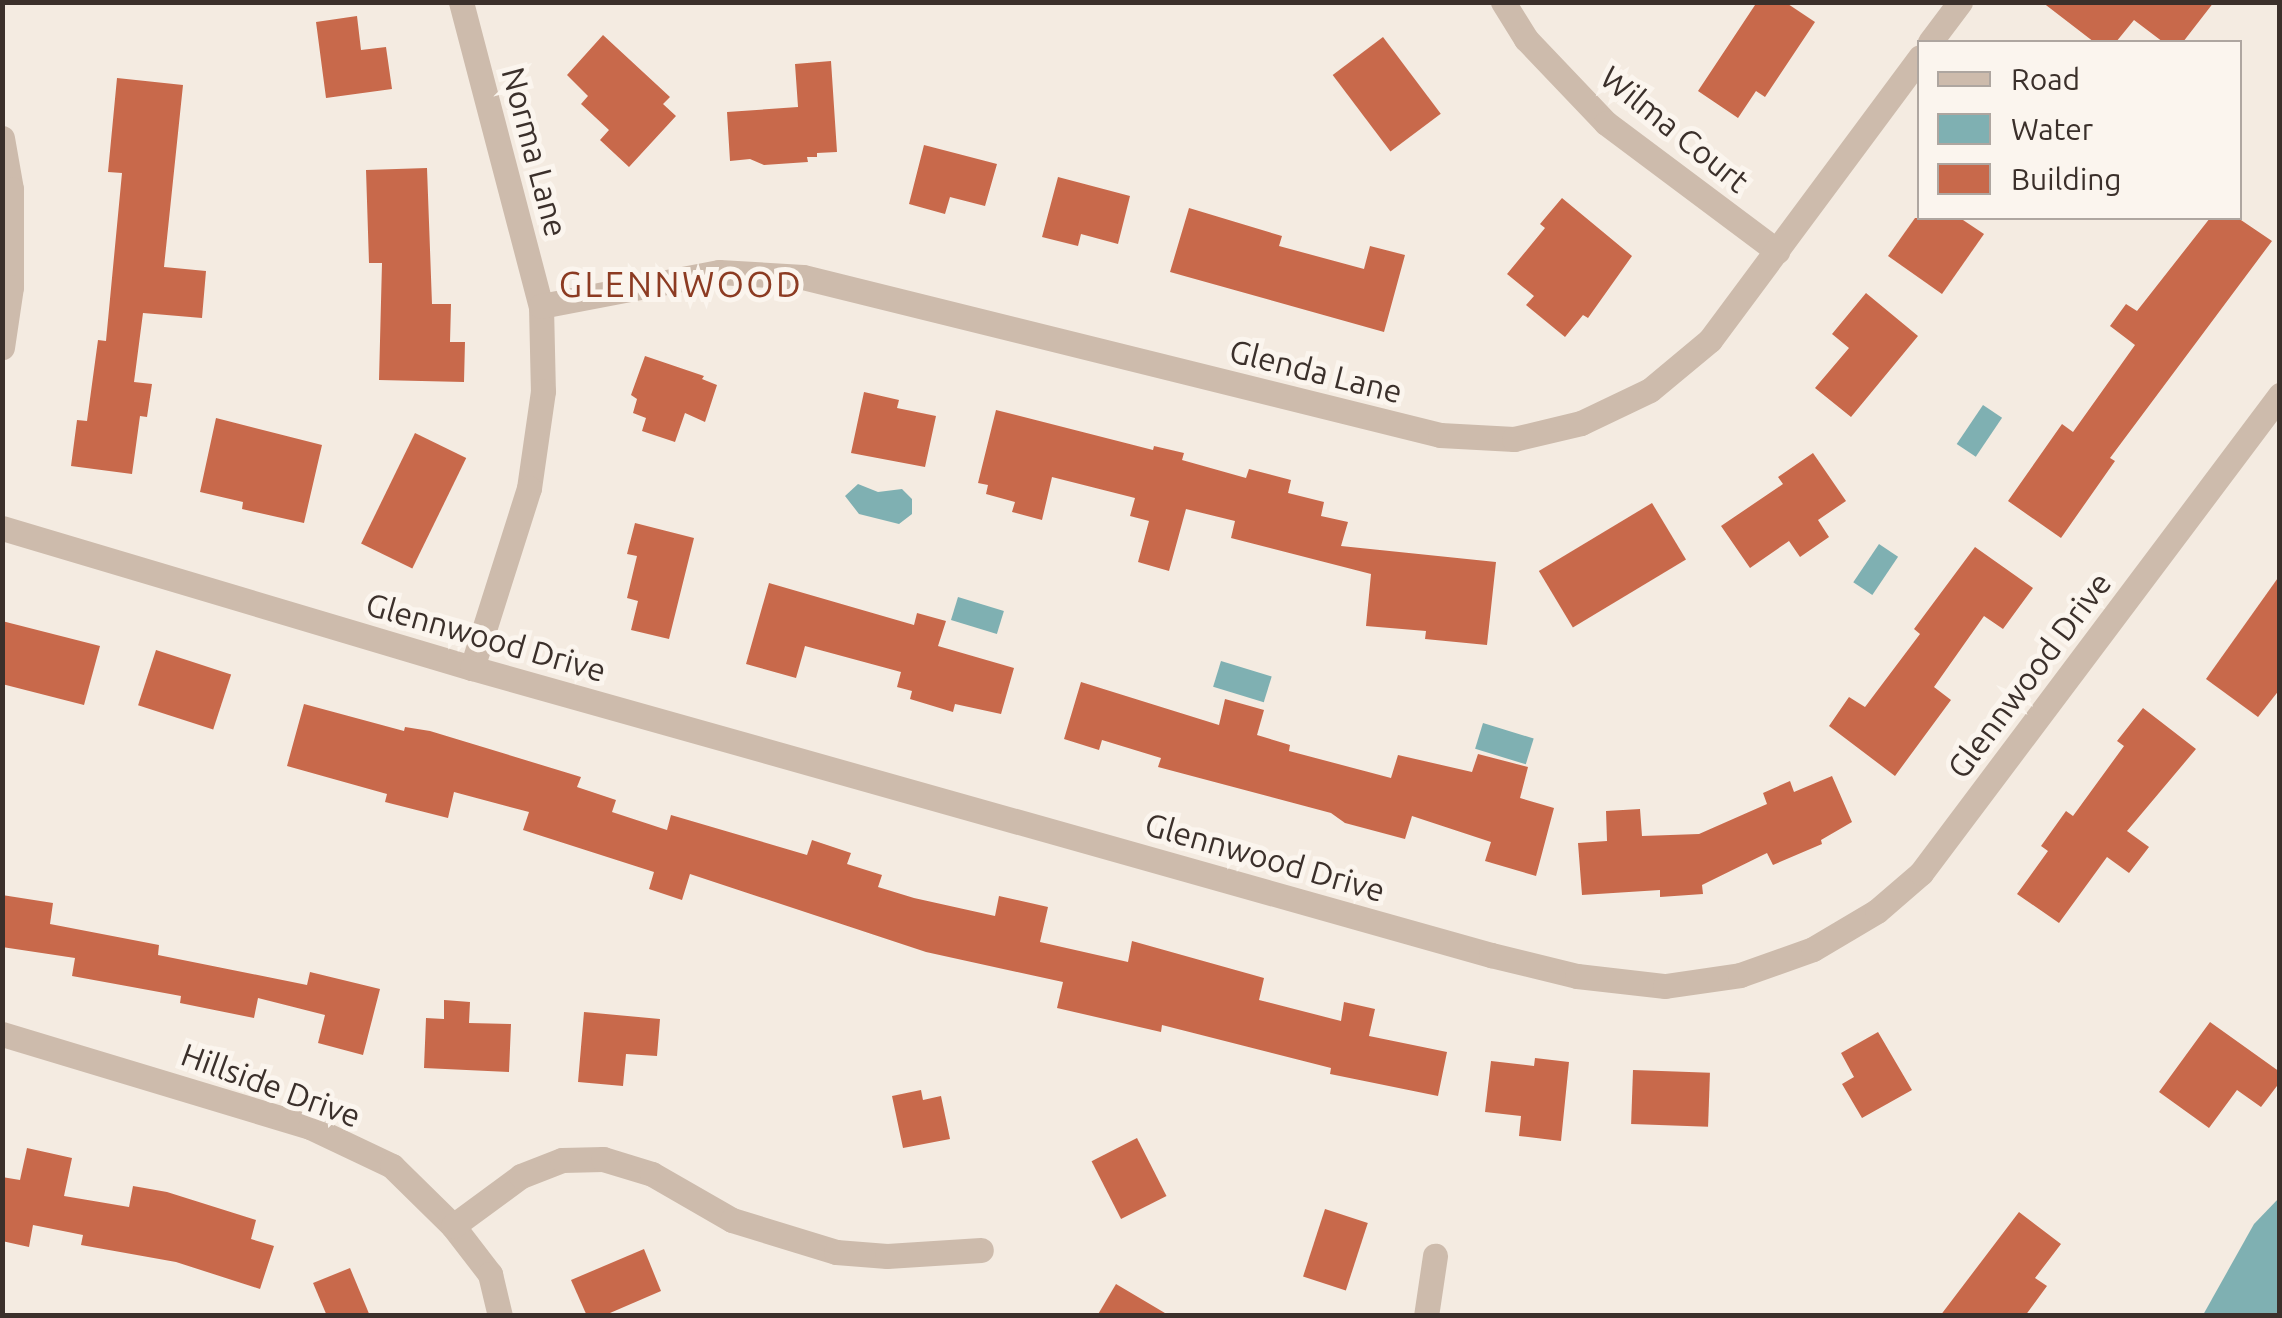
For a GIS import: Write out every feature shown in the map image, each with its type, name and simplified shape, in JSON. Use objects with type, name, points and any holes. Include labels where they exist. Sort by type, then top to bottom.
[{"type":"street","name":"Norma Lane","points":[[461,2],[541,306],[543,391],[529,488],[472,668]]},
{"type":"street","name":"Wilma Court","points":[[1503,2],[1526,38],[1606,123],[1776,251]]},
{"type":"street","points":[[1932,40],[1960,2]]},
{"type":"street","name":"Glenda Lane","points":[[541,306],[720,272],[803,277],[1440,435],[1514,439],[1581,423],[1650,390],[1710,340],[1917,61]]},
{"type":"street","points":[[2,138],[11,189],[11,268],[2,347]]},
{"type":"street","name":"Glennwood Drive","points":[[2,528],[472,668],[1508,959],[1577,976],[1665,986],[1740,975],[1813,949],[1877,911],[1921,873],[2280,394]]},
{"type":"street","name":"Hillside Drive","points":[[2,1034],[310,1127],[392,1166],[452,1226],[490,1274],[500,1316]]},
{"type":"street","points":[[452,1226],[521,1176],[562,1160],[603,1159],[652,1174],[732,1220],[836,1252],[887,1256],[981,1250]]},
{"type":"street","points":[[1426,1316],[1435,1256]]},
{"type":"water","points":[[1983,405],[2002,418],[1976,457],[1957,444]]},
{"type":"water","points":[[858,484],[878,492],[902,489],[912,499],[912,514],[899,524],[859,514],[845,496]]},
{"type":"water","points":[[1879,544],[1898,557],[1872,595],[1853,582]]},
{"type":"water","points":[[958,597],[1004,611],[997,634],[951,620]]},
{"type":"water","points":[[1221,661],[1272,676],[1264,702],[1213,687]]},
{"type":"water","points":[[1483,723],[1534,738],[1526,764],[1475,749]]},
{"type":"water","points":[[2279,1198],[2279,1315],[2203,1315],[2254,1224]]},
{"type":"building","points":[[1757,2],[1785,2],[1815,22],[1765,97],[1756,91],[1738,118],[1698,91]]},
{"type":"building","points":[[2042,2],[2214,2],[2185,40],[2160,40],[2134,20],[2118,40],[2091,40]]},
{"type":"building","points":[[357,16],[361,50],[386,47],[392,89],[326,98],[316,22]]},
{"type":"building","points":[[603,35],[670,97],[663,104],[676,116],[629,167],[600,140],[609,130],[581,104],[588,96],[567,75]]},
{"type":"building","points":[[1383,37],[1441,114],[1390,152],[1333,75]]},
{"type":"building","points":[[831,61],[837,152],[817,153],[817,157],[807,157],[808,162],[764,165],[750,159],[730,161],[727,112],[798,107],[795,64]]},
{"type":"building","points":[[117,78],[183,85],[164,267],[206,271],[202,318],[143,313],[134,382],[152,384],[147,417],[140,416],[132,474],[71,466],[77,420],[87,421],[98,340],[106,341],[122,173],[108,172]]},
{"type":"building","points":[[924,145],[997,164],[985,206],[950,197],[945,214],[909,204]]},
{"type":"building","points":[[427,168],[432,304],[451,304],[450,342],[465,342],[464,382],[379,380],[382,263],[369,263],[366,170]]},
{"type":"building","points":[[1058,177],[1130,196],[1118,244],[1081,234],[1078,246],[1042,237]]},
{"type":"building","points":[[1562,198],[1632,256],[1588,318],[1583,315],[1565,337],[1526,305],[1534,296],[1507,274],[1545,228],[1540,224]]},
{"type":"building","points":[[1189,208],[1282,236],[1279,246],[1364,269],[1370,246],[1405,255],[1384,332],[1170,272]]},
{"type":"building","points":[[1915,218],[1963,220],[1984,234],[1942,294],[1888,256]]},
{"type":"building","points":[[2208,220],[2241,220],[2272,241],[2110,458],[2115,461],[2061,538],[2008,501],[2062,424],[2073,432],[2135,345],[2110,326],[2126,304],[2137,311]]},
{"type":"building","points":[[1866,293],[1918,336],[1851,417],[1815,388],[1849,348],[1832,334]]},
{"type":"building","points":[[645,356],[704,376],[702,379],[717,385],[705,422],[685,413],[675,442],[642,431],[646,418],[633,413],[637,399],[631,395]]},
{"type":"building","points":[[864,392],[899,400],[897,408],[936,416],[925,467],[851,453]]},
{"type":"building","points":[[996,410],[1153,450],[1154,446],[1184,453],[1182,460],[1246,478],[1249,469],[1291,480],[1288,493],[1324,502],[1321,516],[1348,522],[1341,546],[1496,562],[1487,645],[1425,639],[1426,631],[1366,626],[1371,574],[1231,538],[1235,521],[1186,509],[1169,571],[1138,562],[1149,521],[1130,516],[1135,498],[1052,477],[1042,520],[1012,512],[1015,502],[986,494],[988,485],[978,483]]},
{"type":"building","points":[[216,418],[322,445],[304,523],[242,509],[243,502],[200,492]]},
{"type":"building","points":[[415,433],[466,458],[412,569],[361,544]]},
{"type":"building","points":[[1813,453],[1846,501],[1818,520],[1829,537],[1800,557],[1789,541],[1750,568],[1721,526],[1783,484],[1778,477]]},
{"type":"building","points":[[1652,503],[1686,560],[1573,628],[1539,571]]},
{"type":"building","points":[[635,523],[694,538],[669,639],[631,630],[638,601],[627,598],[637,556],[627,554]]},
{"type":"building","points":[[1975,547],[2033,588],[2003,629],[1984,616],[1934,687],[1951,700],[1895,776],[1829,726],[1849,697],[1865,707],[1920,634],[1914,629]]},
{"type":"building","points":[[2280,575],[2280,689],[2258,717],[2206,679]]},
{"type":"building","points":[[769,583],[914,625],[917,613],[946,621],[938,646],[1014,668],[1001,714],[955,704],[953,712],[910,699],[912,691],[897,687],[901,672],[805,646],[796,678],[746,664]]},
{"type":"building","points":[[2,621],[100,646],[84,705],[2,684]]},
{"type":"building","points":[[156,650],[231,674],[213,730],[138,705]]},
{"type":"building","points":[[1081,682],[1219,725],[1225,699],[1264,710],[1257,735],[1290,745],[1289,751],[1391,778],[1398,755],[1472,772],[1478,754],[1528,767],[1520,798],[1554,808],[1536,876],[1485,861],[1491,842],[1412,816],[1405,839],[1345,823],[1331,813],[1158,767],[1161,758],[1102,740],[1099,750],[1064,739]]},
{"type":"building","points":[[304,704],[404,731],[405,727],[430,731],[581,777],[577,787],[616,800],[612,812],[667,830],[671,815],[807,855],[812,840],[851,853],[847,864],[882,875],[878,887],[914,898],[995,916],[999,896],[1048,907],[1040,942],[1128,962],[1132,941],[1264,978],[1259,1000],[1341,1021],[1344,1002],[1375,1009],[1369,1036],[1447,1052],[1438,1096],[1330,1074],[1331,1068],[1162,1025],[1161,1032],[1057,1008],[1063,982],[926,952],[690,874],[682,900],[649,889],[654,872],[523,830],[529,812],[454,792],[448,818],[385,802],[387,794],[287,766]]},
{"type":"building","points":[[2143,708],[2196,749],[2127,831],[2149,847],[2129,873],[2107,857],[2059,923],[2017,894],[2048,851],[2041,846],[2066,811],[2073,816],[2124,746],[2117,741]]},
{"type":"building","points":[[1832,776],[1852,822],[1821,840],[1822,844],[1773,865],[1767,853],[1702,885],[1703,894],[1660,897],[1660,890],[1582,895],[1578,843],[1607,841],[1606,811],[1640,809],[1642,836],[1699,834],[1767,804],[1763,793],[1790,781],[1794,792]]},
{"type":"building","points":[[2,895],[53,903],[50,924],[159,945],[158,955],[307,985],[310,972],[380,989],[363,1055],[318,1043],[325,1015],[258,998],[254,1018],[180,1003],[181,996],[72,976],[75,958],[2,947]]},
{"type":"building","points":[[444,1000],[470,1002],[469,1023],[511,1024],[509,1072],[424,1068],[426,1018],[444,1019]]},
{"type":"building","points":[[584,1012],[660,1019],[657,1056],[626,1054],[623,1086],[578,1082]]},
{"type":"building","points":[[2210,1022],[2280,1072],[2280,1082],[2261,1107],[2237,1090],[2209,1128],[2159,1092]]},
{"type":"building","points":[[1878,1032],[1912,1090],[1862,1118],[1842,1084],[1854,1077],[1841,1053]]},
{"type":"building","points":[[1535,1058],[1569,1062],[1561,1141],[1519,1136],[1521,1116],[1485,1112],[1491,1061],[1534,1066]]},
{"type":"building","points":[[1633,1070],[1710,1073],[1708,1127],[1631,1124]]},
{"type":"building","points":[[921,1090],[923,1100],[941,1096],[950,1139],[903,1148],[892,1096]]},
{"type":"building","points":[[1137,1138],[1167,1196],[1121,1219],[1092,1161]]},
{"type":"building","points":[[27,1148],[72,1158],[64,1196],[129,1207],[133,1186],[167,1192],[256,1220],[251,1239],[274,1246],[260,1289],[176,1262],[81,1245],[83,1235],[33,1225],[29,1247],[2,1241],[2,1177],[20,1180]]},
{"type":"building","points":[[1325,1209],[1368,1223],[1346,1290],[1303,1277]]},
{"type":"building","points":[[2019,1212],[2061,1244],[2035,1278],[2047,1286],[2025,1316],[1940,1316]]},
{"type":"building","points":[[644,1249],[661,1291],[603,1316],[587,1316],[571,1280]]},
{"type":"building","points":[[350,1268],[370,1316],[327,1316],[313,1283]]},
{"type":"building","points":[[1116,1284],[1170,1316],[1097,1316]]},
{"type":"district","name":"GLENNWOOD","points":[[681,284]]}]
